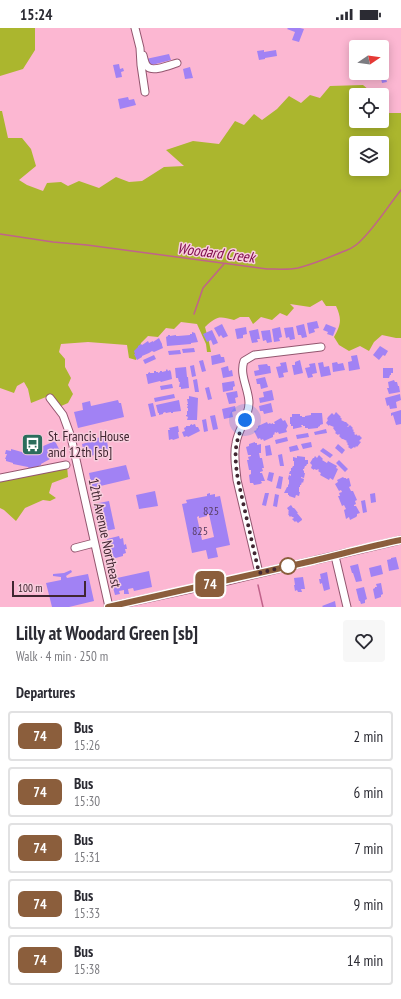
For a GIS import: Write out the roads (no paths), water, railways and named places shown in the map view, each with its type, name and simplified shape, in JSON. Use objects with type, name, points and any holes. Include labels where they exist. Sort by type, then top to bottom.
[{"type":"street","points":[[136,28],[145,92]]},
{"type":"street","points":[[140,48],[147,67],[150,69],[156,69],[177,63]]},
{"type":"street","points":[[259,573],[235,465],[236,443],[248,412],[249,403],[242,367],[244,361],[254,355],[321,348]]},
{"type":"street","name":"12th Avenue Northeast","points":[[50,398],[63,415],[71,437],[108,607]]},
{"type":"street","points":[[0,478],[66,465]]},
{"type":"street","points":[[108,607],[401,540]]},
{"type":"street","points":[[75,548],[94,543]]},
{"type":"street","points":[[335,556],[346,607]]},
{"type":"waterway","name":"Woodard Creek","points":[[0,234],[267,269],[294,269],[320,261],[354,246],[380,219],[401,190]]},
{"type":"waterway","points":[[194,314],[203,288],[224,264]]},
{"type":"waterway","points":[[258,585],[263,607]]},
{"type":"place","name":"St. Francis House and 12th [sb]","points":[[32,444]]}]
